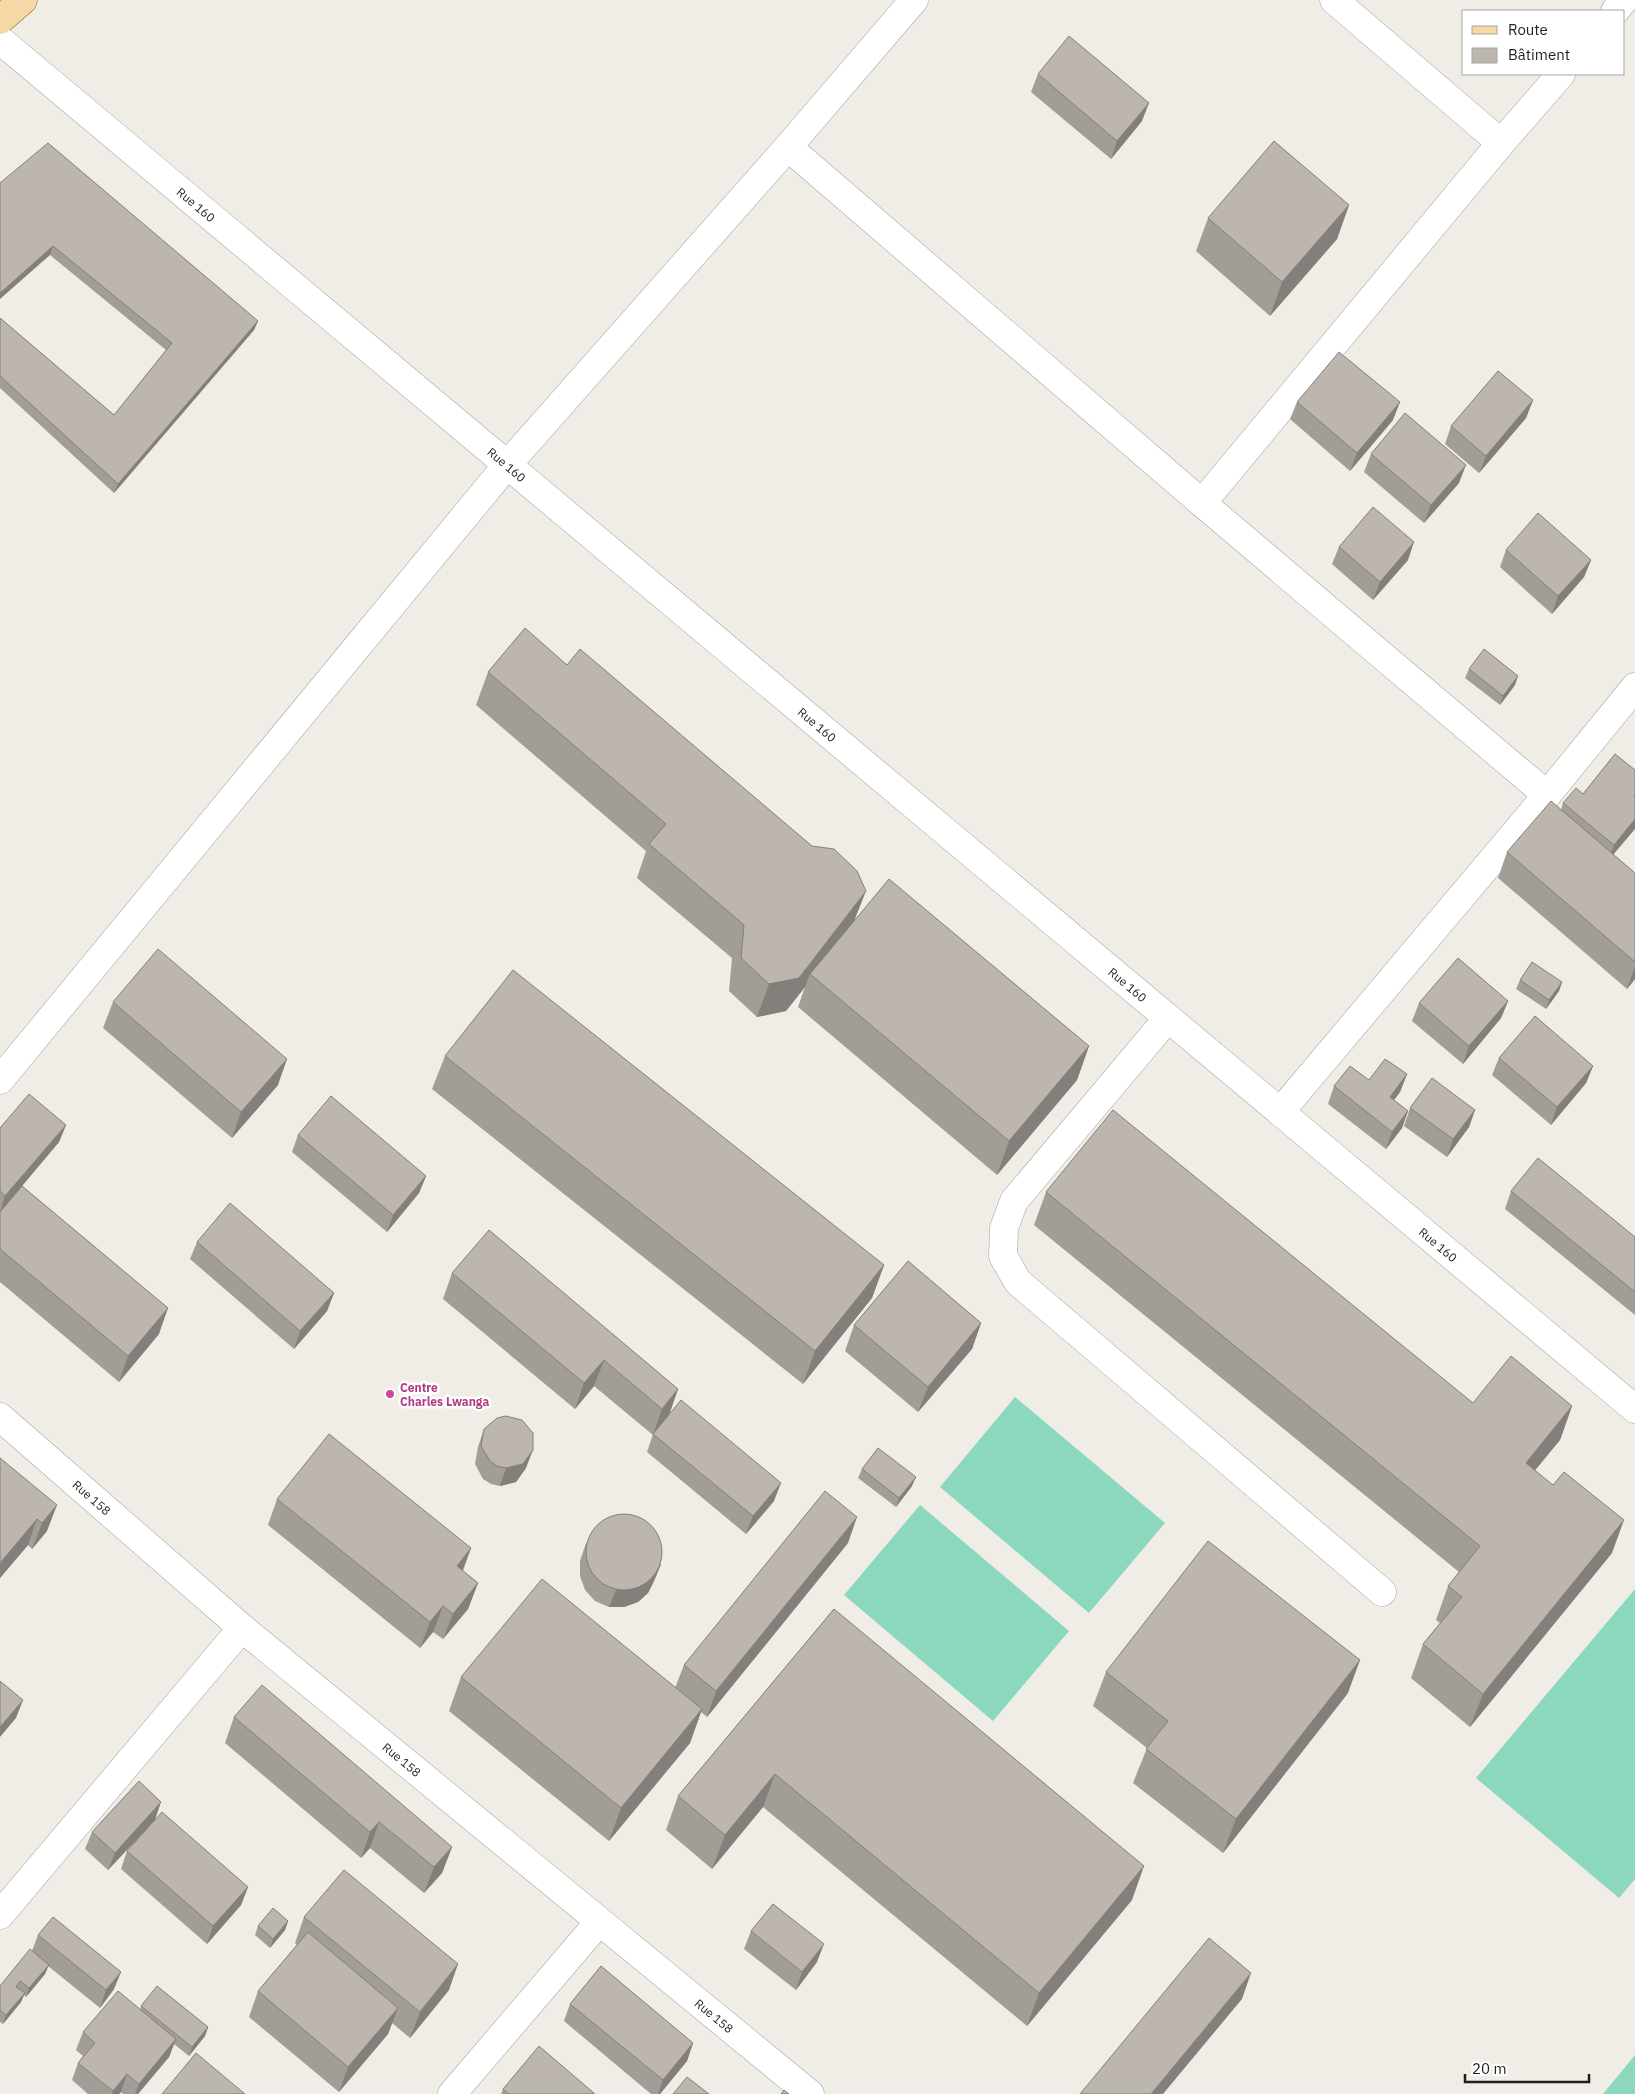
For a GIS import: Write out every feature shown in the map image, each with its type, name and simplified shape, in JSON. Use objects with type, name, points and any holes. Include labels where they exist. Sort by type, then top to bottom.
[{"type":"main road","points":[[0,20],[23,0]]},
{"type":"street","points":[[0,1080],[507,465],[788,147],[914,0]]},
{"type":"street","points":[[1334,0],[1501,143]]},
{"type":"street","points":[[1615,10],[1624,0]]},
{"type":"street","name":"Rue 160","points":[[0,40],[1280,1112],[1631,1398]]},
{"type":"street","points":[[1202,503],[1501,143],[1560,75]]},
{"type":"street","points":[[788,147],[1202,503],[1547,795]]},
{"type":"street","points":[[1280,1112],[1547,795],[1635,687]]},
{"type":"street","points":[[1168,1018],[1014,1201],[1004,1228],[1003,1256],[1018,1282],[1382,1592]]},
{"type":"street","name":"Rue 158","points":[[0,1417],[242,1628],[810,2094]]},
{"type":"street","points":[[0,1915],[242,1628]]},
{"type":"street","points":[[452,2094],[599,1922]]},
{"type":"green space","points":[[1015,1397],[1165,1523],[1089,1613],[940,1487]]},
{"type":"green space","points":[[920,1505],[1069,1631],[993,1721],[844,1595]]},
{"type":"green space","points":[[1635,1589],[1635,1879],[1619,1898],[1476,1778]]},
{"type":"green space","points":[[1635,2055],[1635,2094],[1603,2094]]},
{"type":"building","points":[[1069,36],[1149,103],[1117,141],[1038,74]]},
{"type":"building","points":[[1274,141],[1349,205],[1282,282],[1208,218]]},
{"type":"building","points":[[48,143],[258,321],[118,484],[0,376],[0,318],[114,415],[172,343],[53,246],[0,293],[0,183]]},
{"type":"building","points":[[1339,352],[1400,402],[1357,453],[1297,402]]},
{"type":"building","points":[[1498,371],[1533,400],[1486,456],[1451,426]]},
{"type":"building","points":[[1405,413],[1466,465],[1431,505],[1371,454]]},
{"type":"building","points":[[1373,507],[1414,542],[1380,582],[1339,547]]},
{"type":"building","points":[[1538,513],[1591,560],[1558,596],[1506,550]]},
{"type":"building","points":[[525,628],[567,665],[580,649],[812,846],[834,849],[857,871],[866,891],[799,978],[769,984],[741,958],[744,925],[649,844],[666,824],[488,672]]},
{"type":"building","points":[[1484,649],[1518,676],[1503,696],[1469,669]]},
{"type":"building","points":[[1615,754],[1635,770],[1635,819],[1614,845],[1563,803],[1576,788],[1583,794]]},
{"type":"building","points":[[1551,801],[1635,873],[1635,962],[1507,852]]},
{"type":"building","points":[[889,879],[1089,1046],[1009,1141],[810,974]]},
{"type":"building","points":[[158,949],[287,1059],[241,1112],[113,1002]]},
{"type":"building","points":[[1458,958],[1508,1001],[1469,1046],[1419,1003]]},
{"type":"building","points":[[1532,962],[1562,982],[1549,1000],[1520,980]]},
{"type":"building","points":[[513,970],[884,1265],[815,1351],[445,1056]]},
{"type":"building","points":[[1535,1016],[1593,1066],[1557,1107],[1499,1058]]},
{"type":"building","points":[[1385,1059],[1407,1074],[1390,1097],[1408,1111],[1392,1132],[1334,1086],[1350,1066],[1369,1080]]},
{"type":"building","points":[[1432,1078],[1475,1110],[1453,1139],[1410,1108]]},
{"type":"building","points":[[29,1094],[66,1125],[5,1196],[0,1191],[0,1128]]},
{"type":"building","points":[[331,1096],[426,1176],[393,1215],[298,1135]]},
{"type":"building","points":[[1113,1110],[1473,1403],[1511,1356],[1572,1406],[1526,1463],[1553,1485],[1564,1472],[1624,1520],[1483,1694],[1423,1644],[1462,1597],[1448,1586],[1480,1546],[1046,1192]]},
{"type":"building","points":[[1538,1158],[1635,1237],[1635,1292],[1511,1191]]},
{"type":"building","points":[[22,1186],[168,1308],[128,1356],[0,1249],[0,1212]]},
{"type":"building","points":[[230,1203],[334,1293],[300,1331],[197,1242]]},
{"type":"building","points":[[489,1230],[678,1389],[662,1409],[604,1360],[584,1383],[452,1273]]},
{"type":"building","points":[[908,1261],[981,1323],[928,1387],[854,1325]]},
{"type":"building","points":[[681,1400],[781,1483],[753,1516],[653,1434]]},
{"type":"building","points":[[506,1416],[522,1420],[533,1433],[533,1450],[523,1464],[506,1468],[497,1466],[490,1461],[481,1446],[484,1429],[497,1418]]},
{"type":"building","points":[[329,1434],[471,1548],[457,1566],[478,1583],[453,1614],[443,1606],[430,1622],[277,1499]]},
{"type":"building","points":[[878,1448],[916,1477],[899,1498],[862,1469]]},
{"type":"building","points":[[0,1458],[57,1505],[42,1523],[37,1519],[1,1562],[0,1561]]},
{"type":"building","points":[[825,1491],[857,1517],[716,1691],[684,1665]]},
{"type":"building","points":[[624,1514],[638,1517],[651,1525],[659,1538],[662,1552],[659,1566],[651,1579],[638,1587],[624,1590],[610,1587],[597,1579],[589,1566],[586,1552],[589,1538],[597,1525],[610,1517]]},
{"type":"building","points":[[1208,1541],[1360,1660],[1236,1819],[1146,1749],[1168,1721],[1106,1672]]},
{"type":"building","points":[[542,1579],[702,1709],[621,1808],[461,1677]]},
{"type":"building","points":[[834,1609],[1144,1866],[1039,1993],[775,1774],[725,1835],[678,1796]]},
{"type":"building","points":[[0,1681],[23,1700],[0,1727]]},
{"type":"building","points":[[262,1685],[452,1847],[434,1867],[379,1822],[370,1832],[234,1717]]},
{"type":"building","points":[[139,1781],[161,1802],[115,1853],[92,1832]]},
{"type":"building","points":[[162,1812],[248,1887],[213,1926],[127,1851]]},
{"type":"building","points":[[344,1870],[458,1964],[420,2012],[304,1917]]},
{"type":"building","points":[[773,1904],[824,1944],[802,1972],[751,1931]]},
{"type":"building","points":[[273,1908],[288,1921],[273,1939],[258,1926]]},
{"type":"building","points":[[53,1917],[121,1972],[106,1990],[38,1935]]},
{"type":"building","points":[[308,1932],[398,2008],[348,2067],[258,1991]]},
{"type":"building","points":[[1209,1938],[1251,1973],[1151,2094],[1080,2094]]},
{"type":"building","points":[[30,1949],[49,1965],[29,1988],[20,1981],[16,1987],[25,1993],[6,2015],[0,2010],[0,1986]]},
{"type":"building","points":[[601,1966],[693,2043],[663,2080],[570,2004]]},
{"type":"building","points":[[157,1986],[208,2027],[192,2047],[141,2006]]},
{"type":"building","points":[[118,1991],[176,2039],[139,2084],[127,2074],[113,2091],[78,2063],[95,2043],[83,2032]]},
{"type":"building","points":[[539,2046],[595,2094],[509,2094],[503,2089]]},
{"type":"building","points":[[196,2053],[245,2094],[162,2094]]},
{"type":"building","points":[[687,2077],[709,2094],[673,2094]]},
{"type":"building","points":[[784,2090],[789,2094],[781,2094]]},
{"type":"place","name":"Centre Charles Lwanga","points":[[390,1394]]}]
